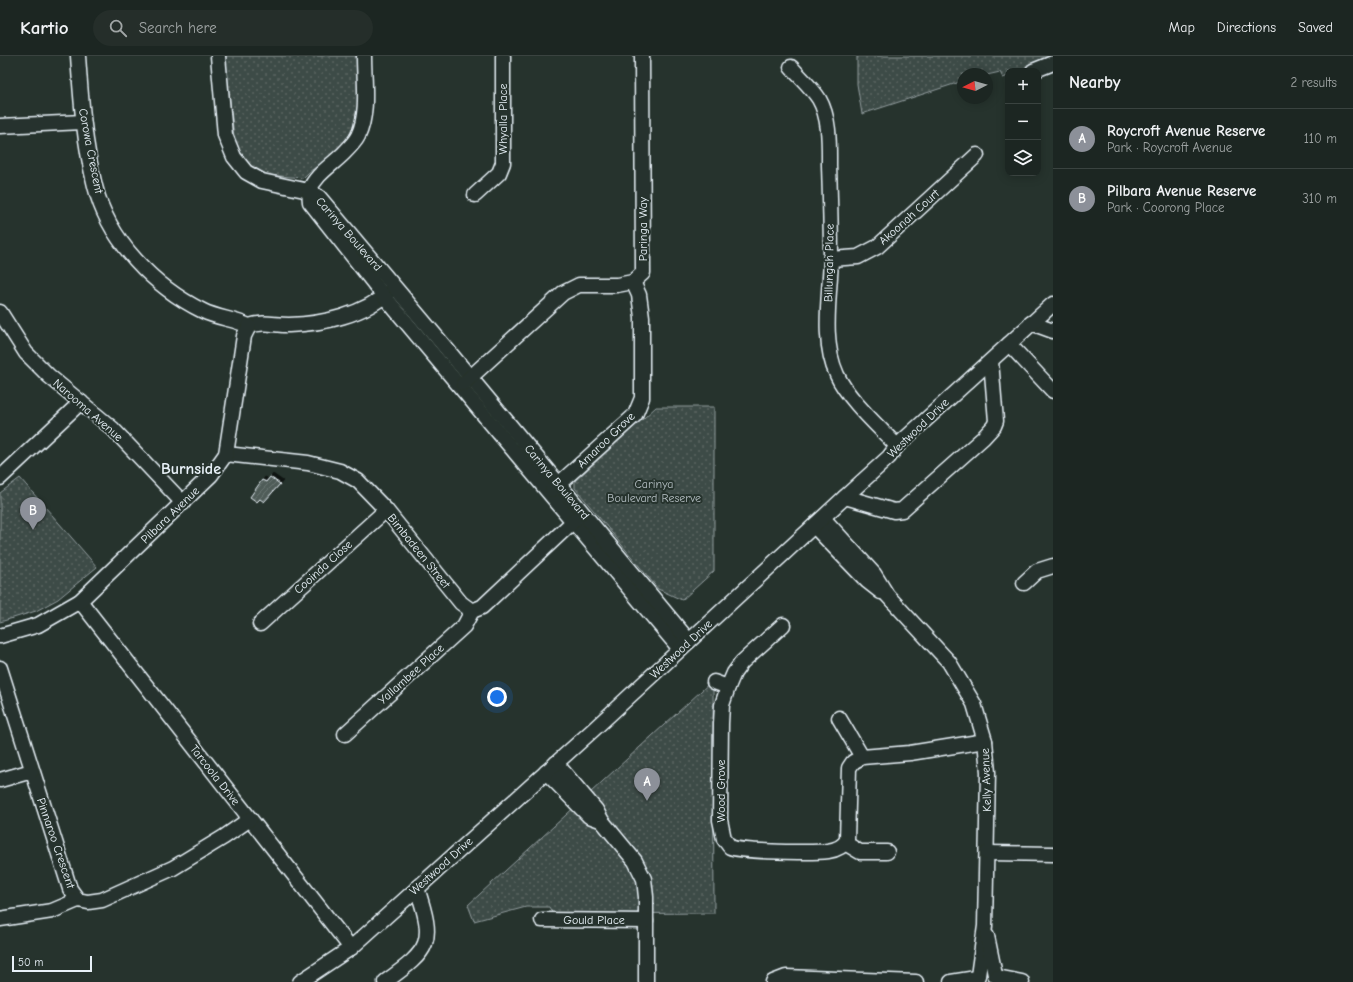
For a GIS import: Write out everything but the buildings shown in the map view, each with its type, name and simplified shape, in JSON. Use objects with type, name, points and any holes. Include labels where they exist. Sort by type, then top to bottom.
[{"type":"street","name":"Corowa Crescent","points":[[78,56],[83,122],[95,187],[110,224],[134,258],[161,284],[204,311],[236,320],[249,326]]},
{"type":"street","points":[[218,56],[225,135],[234,158],[246,172],[262,181],[309,191],[313,182],[323,170],[344,153],[358,137],[363,122],[364,56]]},
{"type":"street","name":"Whyalla Place","points":[[475,195],[499,173],[503,163],[503,56]]},
{"type":"street","name":"Paringa Way","points":[[633,282],[643,273],[642,56]]},
{"type":"street","points":[[1040,68],[1053,63]]},
{"type":"street","name":"Billungah Place","points":[[791,67],[819,100],[825,118],[829,142],[831,259],[828,301],[829,348],[832,362],[837,376],[860,407],[897,446]]},
{"type":"street","points":[[0,126],[83,122]]},
{"type":"street","name":"Akoonah Court","points":[[831,259],[858,256],[877,246],[977,155]]},
{"type":"street","name":"Carinya Boulevard","points":[[309,191],[310,202],[346,238],[684,645]]},
{"type":"street","points":[[465,382],[563,293],[579,286],[617,285],[633,282]]},
{"type":"street","name":"Amaroo Grove","points":[[554,488],[635,414],[642,398],[642,317],[639,295],[633,282]]},
{"type":"street","points":[[249,326],[261,322],[282,325],[311,325],[348,314],[389,291]]},
{"type":"street","name":"Westwood Drive","points":[[300,982],[351,948],[551,768],[846,498],[897,446],[1053,304]]},
{"type":"street","name":"Narooma Avenue","points":[[0,312],[26,353],[50,376],[113,429],[183,504]]},
{"type":"street","points":[[1031,323],[1053,331]]},
{"type":"street","name":"Pilbara Avenue","points":[[0,636],[38,625],[80,601],[183,504],[211,475],[226,454],[244,336],[249,326]]},
{"type":"street","points":[[1009,344],[1053,391]]},
{"type":"street","points":[[846,498],[894,511],[902,510],[983,438],[994,426],[996,421],[991,361]]},
{"type":"street","points":[[0,478],[8,473],[81,402]]},
{"type":"street","name":"Bimbadeen Street","points":[[226,454],[308,464],[340,471],[358,481],[386,510],[461,603],[472,611]]},
{"type":"street","name":"Cooinda Close","points":[[260,624],[386,510]]},
{"type":"street","points":[[472,611],[482,607],[578,517]]},
{"type":"street","name":"Kelly Avenue","points":[[819,522],[874,574],[887,595],[938,650],[961,680],[974,704],[984,742],[988,772],[985,926],[976,979]]},
{"type":"street","points":[[1024,582],[1037,572],[1053,566]]},
{"type":"street","name":"Tarcoola Drive","points":[[80,601],[351,948]]},
{"type":"street","name":"Yallambee Place","points":[[345,734],[464,626],[472,611]]},
{"type":"street","name":"Wood Grove","points":[[783,625],[742,662],[734,673],[722,705],[721,829],[726,843],[731,848],[743,850],[823,851],[836,849],[845,843]]},
{"type":"street","name":"Pinnaroo Crescent","points":[[0,668],[70,889],[78,900],[88,902],[102,900],[173,868],[224,837],[250,819]]},
{"type":"street","points":[[714,682],[728,687]]},
{"type":"street","points":[[839,718],[862,757]]},
{"type":"street","points":[[887,852],[860,852],[845,843],[848,834],[849,768],[853,762],[862,757],[910,753],[984,742]]},
{"type":"street","points":[[551,768],[596,810],[602,821],[635,861],[644,879],[646,982]]},
{"type":"street","points":[[0,780],[32,771]]},
{"type":"street","points":[[987,853],[1053,854]]},
{"type":"street","points":[[385,982],[414,961],[424,948],[428,932],[424,909],[417,888]]},
{"type":"street","points":[[0,919],[52,911],[78,900]]},
{"type":"street","name":"Gould Place","points":[[542,920],[646,921]]},
{"type":"street","name":"Kelly Avenue","points":[[985,926],[997,978]]},
{"type":"street","points":[[951,982],[976,979],[985,973],[997,978],[1022,982]]},
{"type":"street","points":[[773,982],[786,978],[916,982]]},
{"type":"green space","points":[[225,56],[358,56],[358,106],[351,131],[345,141],[333,155],[303,178],[268,175],[253,168],[235,146]]},
{"type":"green space","points":[[857,56],[1053,56],[1053,59],[1029,68],[1005,68],[1005,77],[1003,78],[1000,72],[993,74],[993,68],[957,68],[957,83],[862,114],[857,84]]},
{"type":"green space","name":"Carinya Boulevard Reserve","points":[[656,407],[714,407],[714,571],[682,600],[658,589],[575,488],[575,481]]},
{"type":"green space","points":[[20,478],[97,567],[58,599],[36,611],[0,622],[0,493]]},
{"type":"green space","points":[[713,680],[714,913],[553,914],[549,907],[526,907],[474,921],[468,905]]},
{"type":"place","name":"Pilbara Avenue Reserve","points":[[33,530]]},
{"type":"place","name":"Roycroft Avenue Reserve","points":[[647,801]]},
{"type":"district","name":"Burnside","points":[[191,468]]}]
